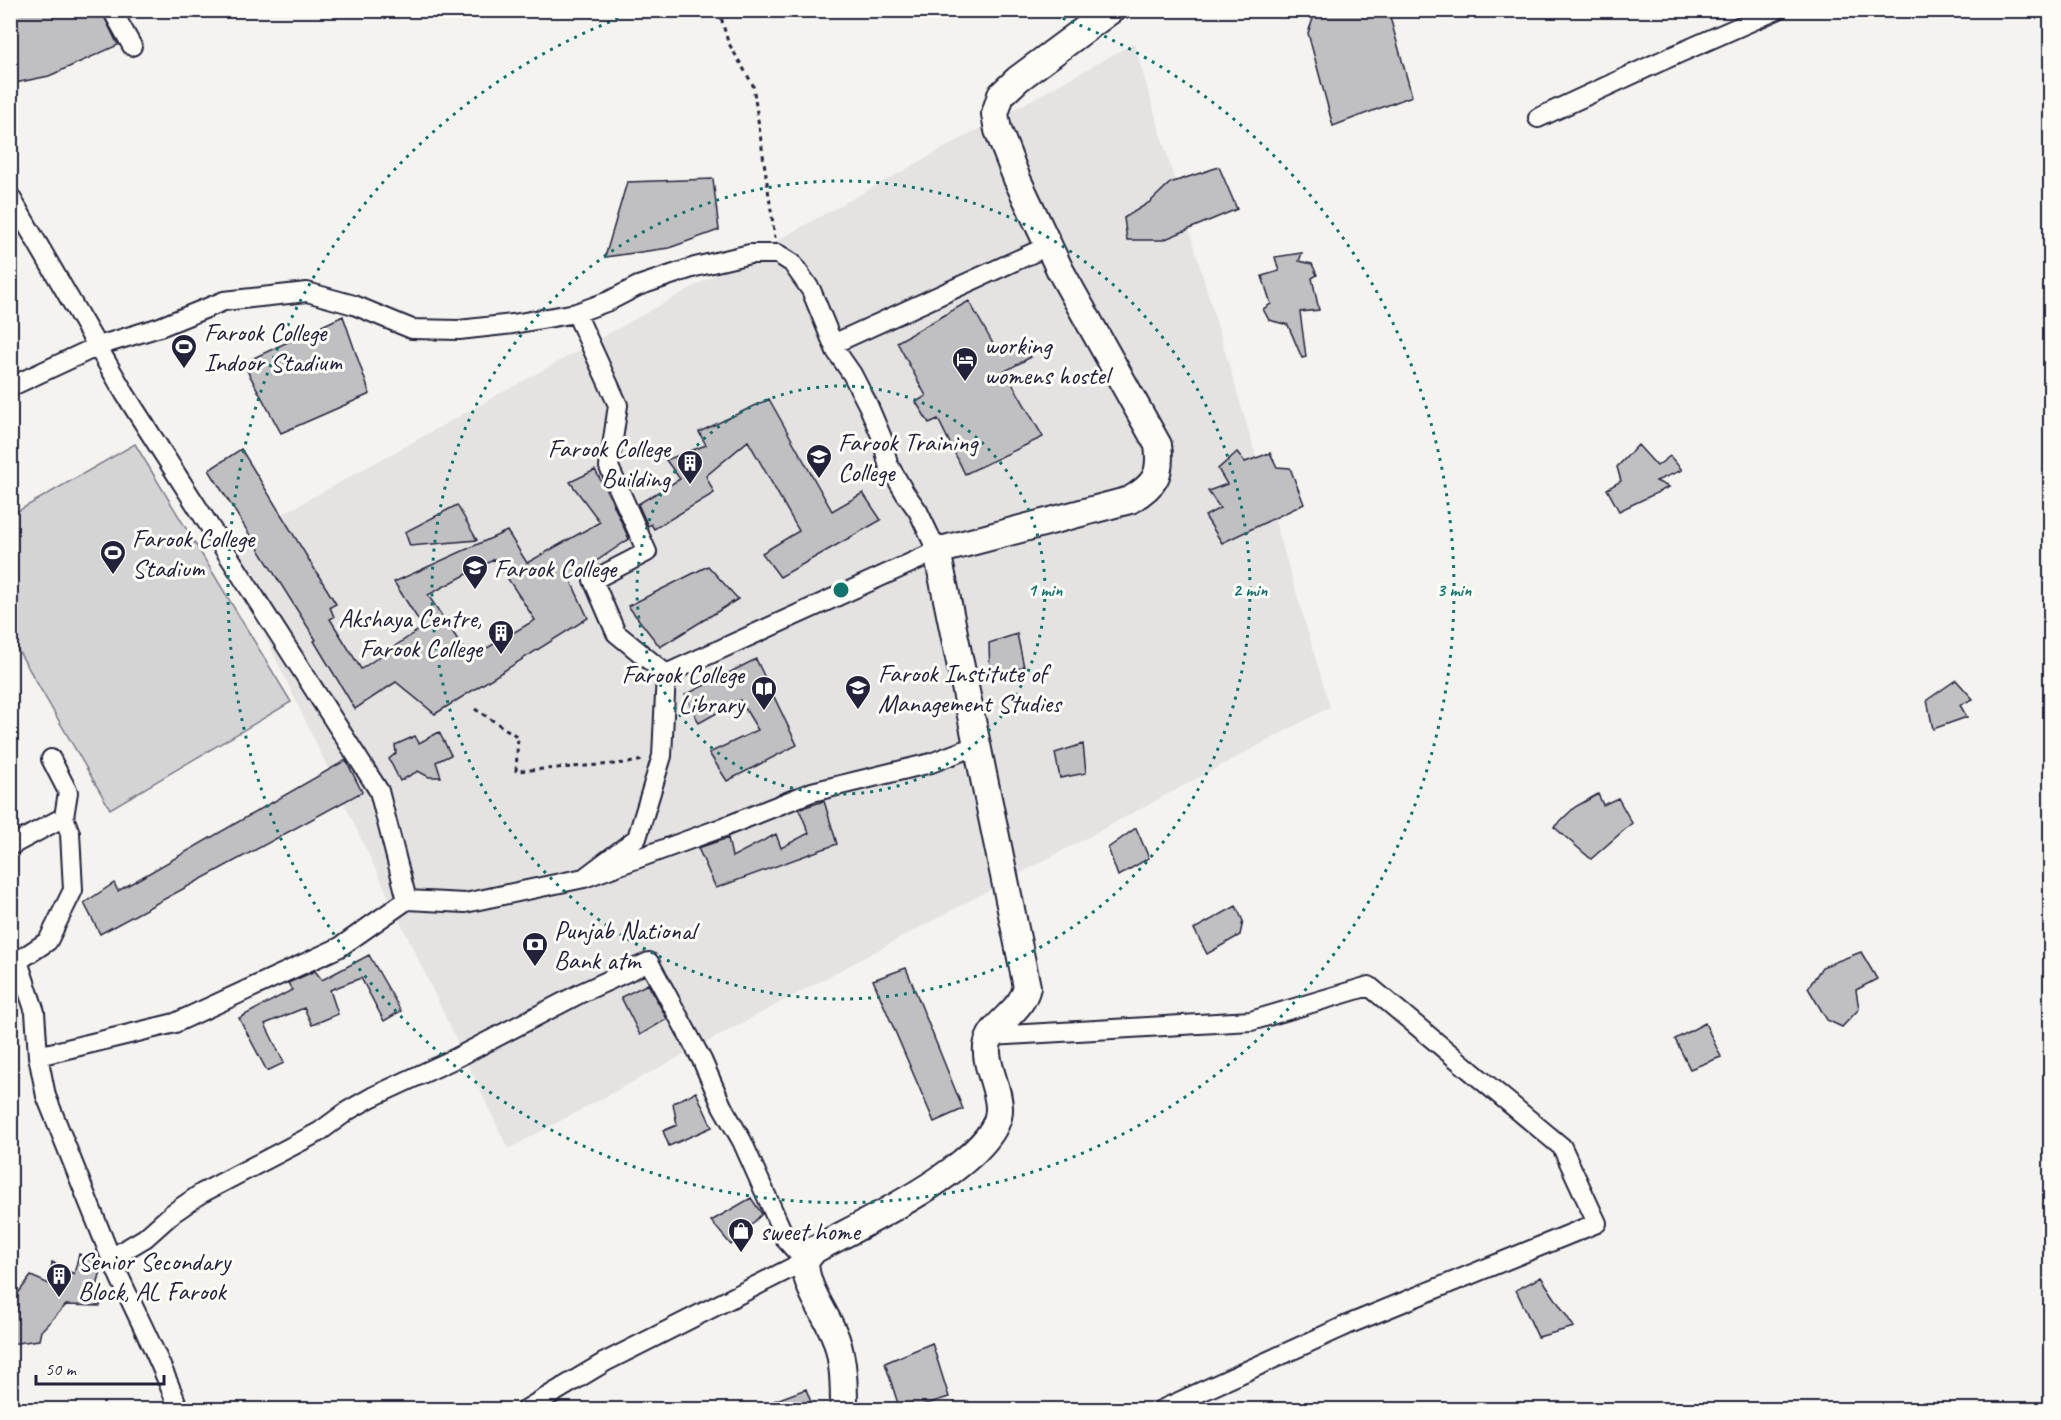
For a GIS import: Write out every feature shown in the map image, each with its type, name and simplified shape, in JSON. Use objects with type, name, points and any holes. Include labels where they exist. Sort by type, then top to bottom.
[{"type":"main road","points":[[844,1410],[844,1374],[836,1340],[808,1280],[805,1261],[814,1250],[904,1202],[946,1174],[988,1139],[996,1124],[999,1110],[987,1047],[991,1036],[1019,1006],[1027,987],[937,551],[1111,507],[1130,500],[1155,480],[1161,463],[1158,445],[1048,246],[1017,179],[998,130],[995,114],[1001,95],[1018,79],[1102,14]]},
{"type":"street","points":[[112,10],[132,46]]},
{"type":"street","points":[[1538,118],[1777,10]]},
{"type":"street","points":[[10,196],[131,404],[379,791],[406,900]]},
{"type":"street","points":[[833,344],[1048,246]]},
{"type":"street","points":[[10,387],[98,346],[160,327],[224,301],[307,292],[354,305],[412,329],[459,330],[513,324],[576,313],[609,301],[639,286],[695,267],[750,254],[778,255],[792,263],[812,290],[833,344],[868,405],[882,438],[888,464],[918,512],[937,551],[666,674]]},
{"type":"street","points":[[576,313],[618,405],[609,467],[648,552],[593,580],[616,633],[666,674]]},
{"type":"street","points":[[584,878],[637,838],[662,756],[666,674]]},
{"type":"street","points":[[38,1056],[175,1023],[340,947],[406,900],[465,903],[584,878],[812,792],[931,763],[978,745]]},
{"type":"street","points":[[51,759],[69,792],[64,817],[70,833],[73,890],[48,941],[14,960],[35,1011],[38,1056],[46,1096],[129,1302],[168,1378],[179,1410]]},
{"type":"street","points":[[10,846],[64,817]]},
{"type":"street","points":[[111,1258],[145,1238],[173,1213],[202,1193],[319,1132],[349,1110],[372,1097],[419,1081],[454,1059],[581,993],[649,962],[702,1060],[722,1106],[746,1149],[786,1240],[805,1261],[605,1362],[525,1410]]},
{"type":"street","points":[[991,1036],[1251,1021],[1369,986],[1562,1147],[1597,1223],[1347,1325],[1161,1410]]},
{"type":"path","points":[[719,10],[728,42],[753,86],[778,255]]},
{"type":"path","points":[[475,709],[518,737],[516,771],[628,763],[662,756]]},
{"type":"shaded area","name":"Akshaya Centre, Farook College","points":[[1134,43],[1330,707],[508,1149],[223,547]]},
{"type":"shaded area","name":"Farook College Stadium","points":[[135,444],[291,702],[110,809],[11,638],[11,515]]},
{"type":"building","points":[[10,10],[101,10],[118,45],[49,76],[10,84]]},
{"type":"building","points":[[1316,10],[1388,10],[1412,96],[1333,126],[1308,33]]},
{"type":"building","points":[[1219,167],[1237,209],[1163,240],[1127,240],[1124,218],[1150,202],[1170,183]]},
{"type":"building","points":[[713,179],[719,230],[669,248],[605,257],[627,182]]},
{"type":"building","points":[[1302,253],[1299,261],[1312,264],[1317,275],[1312,278],[1319,310],[1300,312],[1306,357],[1302,358],[1288,325],[1269,320],[1263,309],[1271,304],[1262,276],[1279,271],[1275,257]]},
{"type":"building","name":"working womens hostel","points":[[969,301],[996,349],[1017,344],[1031,357],[1005,371],[1043,437],[965,474],[938,419],[929,423],[916,402],[926,396],[897,342]]},
{"type":"building","points":[[343,316],[370,394],[281,433],[243,363]]},
{"type":"building","points":[[769,399],[832,511],[863,493],[881,520],[780,577],[762,553],[799,531],[748,441],[706,476],[714,493],[654,529],[651,524],[648,526],[638,504],[680,479],[666,460],[706,445],[699,432]]},
{"type":"building","points":[[1638,445],[1657,466],[1670,456],[1682,470],[1656,481],[1669,487],[1619,511],[1607,489],[1621,481],[1617,467]]},
{"type":"building","points":[[241,449],[336,604],[330,607],[334,617],[330,619],[361,669],[423,627],[394,582],[507,531],[527,563],[600,522],[570,482],[595,470],[629,539],[570,579],[588,618],[435,714],[396,682],[355,709],[314,641],[316,640],[209,470]],"holes":[[[495,559],[535,620],[470,658],[428,595]]]},
{"type":"building","points":[[1237,452],[1245,462],[1270,453],[1277,467],[1290,468],[1304,504],[1222,543],[1205,516],[1220,508],[1208,491],[1227,484],[1218,469]]},
{"type":"building","points":[[457,505],[477,540],[410,546],[405,532]]},
{"type":"building","points":[[708,566],[738,599],[660,647],[628,606]]},
{"type":"building","points":[[1017,634],[1024,667],[990,675],[989,643]]},
{"type":"building","name":"Farook College Library","points":[[756,659],[797,745],[727,781],[709,753],[758,730],[740,700],[699,723],[685,695]]},
{"type":"building","points":[[1956,680],[1973,699],[1960,705],[1967,717],[1933,729],[1927,700]]},
{"type":"building","points":[[439,732],[451,755],[436,762],[441,777],[429,777],[418,771],[400,781],[389,759],[396,753],[395,745],[415,736],[419,743]]},
{"type":"building","points":[[1083,744],[1086,773],[1060,778],[1055,753]]},
{"type":"building","points":[[346,760],[362,792],[100,934],[84,903],[114,883],[118,891]]},
{"type":"building","points":[[1598,794],[1603,805],[1618,798],[1632,823],[1591,859],[1554,827],[1575,807]]},
{"type":"building","points":[[824,801],[837,844],[716,888],[698,848],[728,838],[732,857],[776,834],[781,848],[809,833],[799,809]]},
{"type":"building","points":[[1136,828],[1149,858],[1118,876],[1108,848]]},
{"type":"building","points":[[1236,906],[1243,921],[1240,935],[1207,954],[1194,929]]},
{"type":"building","points":[[1861,952],[1877,979],[1856,990],[1859,1009],[1842,1027],[1827,1020],[1808,988],[1822,967]]},
{"type":"building","points":[[369,955],[401,1011],[384,1021],[361,978],[330,990],[338,1014],[312,1025],[304,1008],[265,1024],[284,1063],[267,1071],[239,1018],[292,990],[288,983],[315,971],[322,980]]},
{"type":"building","points":[[906,968],[963,1109],[934,1122],[873,980]]},
{"type":"building","points":[[648,984],[667,1019],[640,1035],[621,997]]},
{"type":"building","points":[[1705,1023],[1721,1057],[1690,1069],[1675,1039]]},
{"type":"building","points":[[696,1092],[712,1127],[669,1146],[663,1131],[677,1125],[673,1103]]},
{"type":"building","points":[[751,1198],[762,1214],[731,1245],[711,1221]]},
{"type":"building","name":"Senior Secondary Block, AL Farook","points":[[79,1254],[102,1266],[97,1287],[105,1293],[100,1306],[66,1305],[41,1331],[39,1340],[10,1344],[10,1304],[31,1276],[49,1284],[52,1262],[74,1274]]},
{"type":"building","points":[[1541,1277],[1574,1327],[1538,1337],[1516,1290]]},
{"type":"building","points":[[932,1343],[949,1397],[900,1410],[885,1363]]},
{"type":"building","points":[[806,1389],[814,1410],[755,1410],[755,1408]]},
{"type":"place","name":"Farook College Indoor Stadium","points":[[184,370]]},
{"type":"place","name":"working womens hostel","points":[[965,383]]},
{"type":"place","name":"Farook Training College","points":[[819,480]]},
{"type":"place","name":"Farook College Building","points":[[690,486]]},
{"type":"place","name":"Farook College Stadium","points":[[113,576]]},
{"type":"place","name":"Farook College","points":[[475,591]]},
{"type":"place","name":"Akshaya Centre, Farook College","points":[[501,656]]},
{"type":"place","name":"Farook Institute of Management Studies","points":[[858,711]]},
{"type":"place","name":"Farook College Library","points":[[764,712]]},
{"type":"place","name":"Punjab National Bank atm","points":[[535,968]]},
{"type":"place","name":"sweet home","points":[[741,1254]]},
{"type":"place","name":"Senior Secondary Block, AL Farook","points":[[59,1299]]}]
